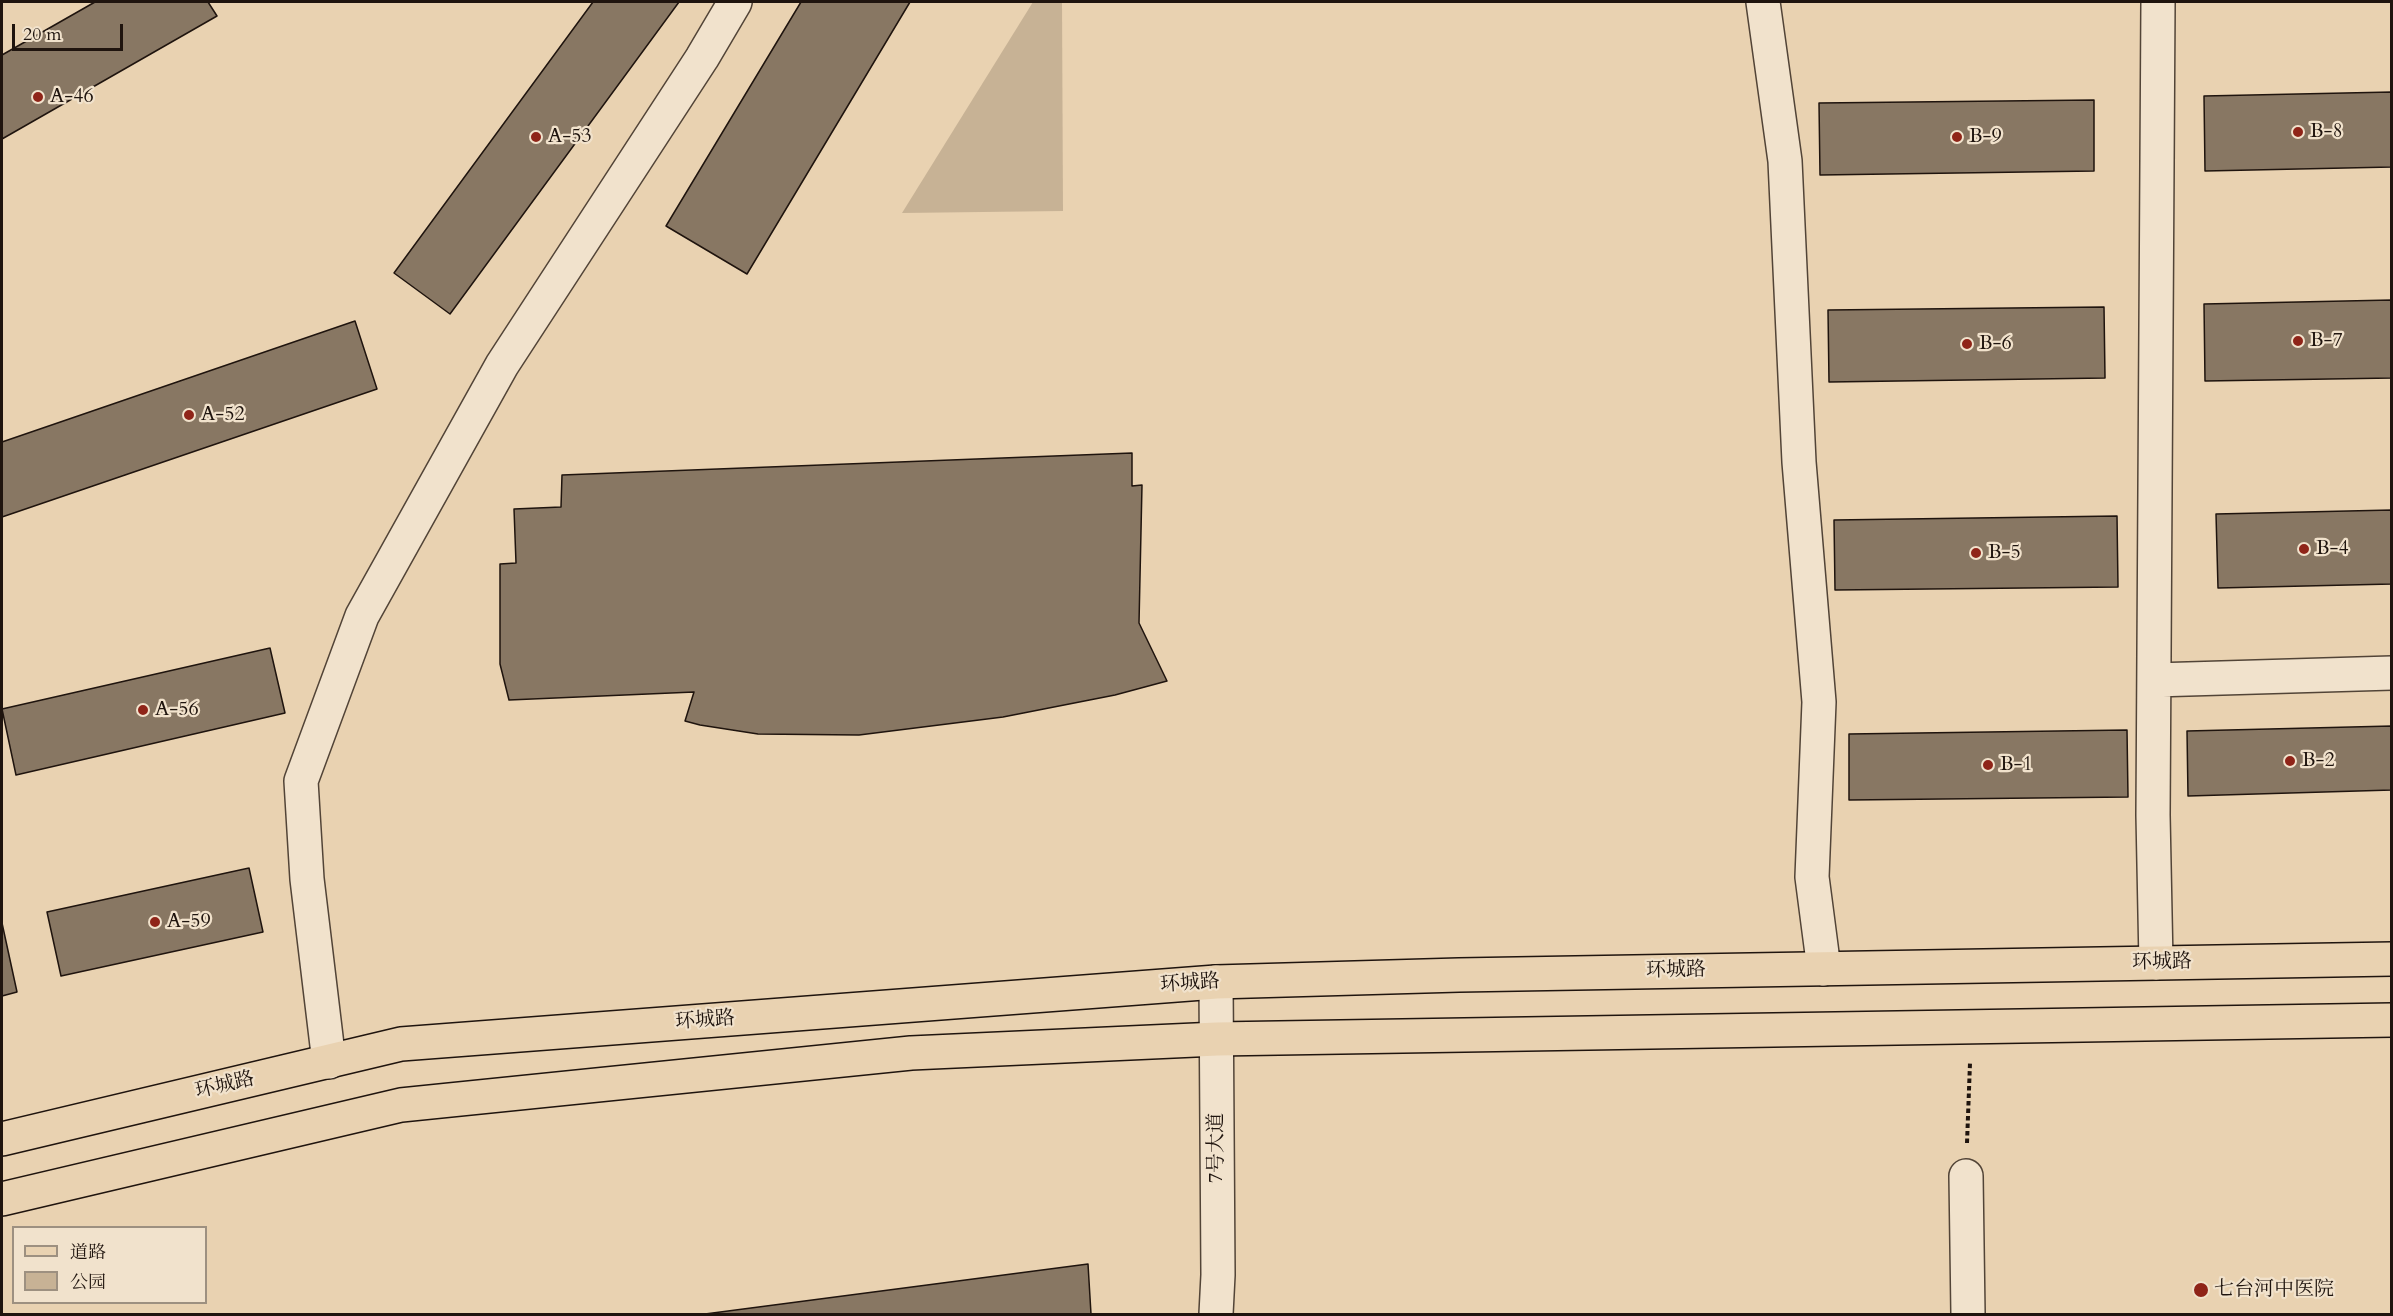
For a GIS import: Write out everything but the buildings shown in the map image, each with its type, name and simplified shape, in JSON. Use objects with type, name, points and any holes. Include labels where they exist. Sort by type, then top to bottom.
[{"type":"main road","name":"环城路","points":[[2,1139],[401,1044],[1216,982],[2391,959]]},
{"type":"main road","points":[[2,1199],[401,1105],[911,1053],[1216,1039],[2391,1020]]},
{"type":"street","points":[[328,1062],[307,879],[301,781],[362,615],[502,365],[702,58],[735,2]]},
{"type":"street","points":[[1763,2],[1785,161],[1799,462],[1819,702],[1812,877],[1824,969]]},
{"type":"street","points":[[2156,963],[2153,815],[2158,2]]},
{"type":"street","points":[[2154,680],[2391,673]]},
{"type":"street","name":"7号大道","points":[[1216,982],[1218,1275],[1216,1314]]},
{"type":"street","points":[[1966,1176],[1968,1314]]},
{"type":"path","points":[[1966,1176],[1971,1026]]},
{"type":"green space","points":[[1033,2],[1062,2],[1063,211],[902,213]]},
{"type":"place","name":"A-46","points":[[38,97]]},
{"type":"place","name":"B-8","points":[[2298,132]]},
{"type":"place","name":"A-53","points":[[536,137]]},
{"type":"place","name":"B-9","points":[[1957,137]]},
{"type":"place","name":"B-7","points":[[2298,341]]},
{"type":"place","name":"B-6","points":[[1967,344]]},
{"type":"place","name":"A-52","points":[[189,415]]},
{"type":"place","name":"B-4","points":[[2304,549]]},
{"type":"place","name":"B-5","points":[[1976,553]]},
{"type":"place","name":"A-56","points":[[143,710]]},
{"type":"place","name":"B-2","points":[[2290,761]]},
{"type":"place","name":"B-1","points":[[1988,765]]},
{"type":"place","name":"A-59","points":[[155,922]]},
{"type":"place","name":"七台河中医院","points":[[2201,1290]]}]
